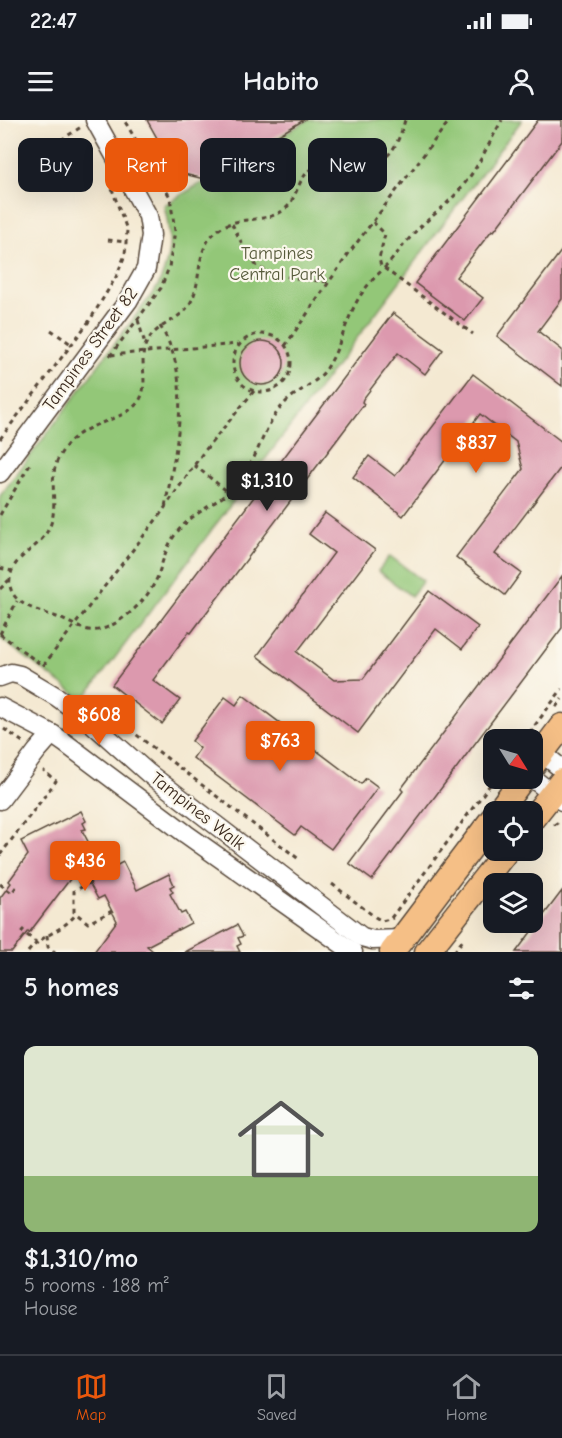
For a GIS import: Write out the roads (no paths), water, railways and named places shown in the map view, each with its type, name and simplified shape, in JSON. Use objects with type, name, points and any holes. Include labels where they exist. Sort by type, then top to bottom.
[{"type":"main road","points":[[543,744],[562,726]]},
{"type":"main road","points":[[543,813],[560,803]]},
{"type":"main road","points":[[395,937],[483,830]]},
{"type":"main road","points":[[427,952],[498,861]]},
{"type":"street","name":"Tampines Street 82","points":[[0,473],[128,301],[146,270],[151,235],[148,216],[88,126]]},
{"type":"street","name":"Tampines Walk","points":[[0,677],[11,673],[20,675],[74,709],[148,773],[362,937],[373,940],[395,937]]},
{"type":"street","name":"Tampines Walk","points":[[0,707],[52,734],[186,834],[353,952]]},
{"type":"street","points":[[0,800],[52,734]]},
{"type":"street","points":[[543,759],[562,769]]},
{"type":"street","points":[[543,788],[560,803]]},
{"type":"park label","name":"Tampines Central Park","points":[[277,263]]}]
